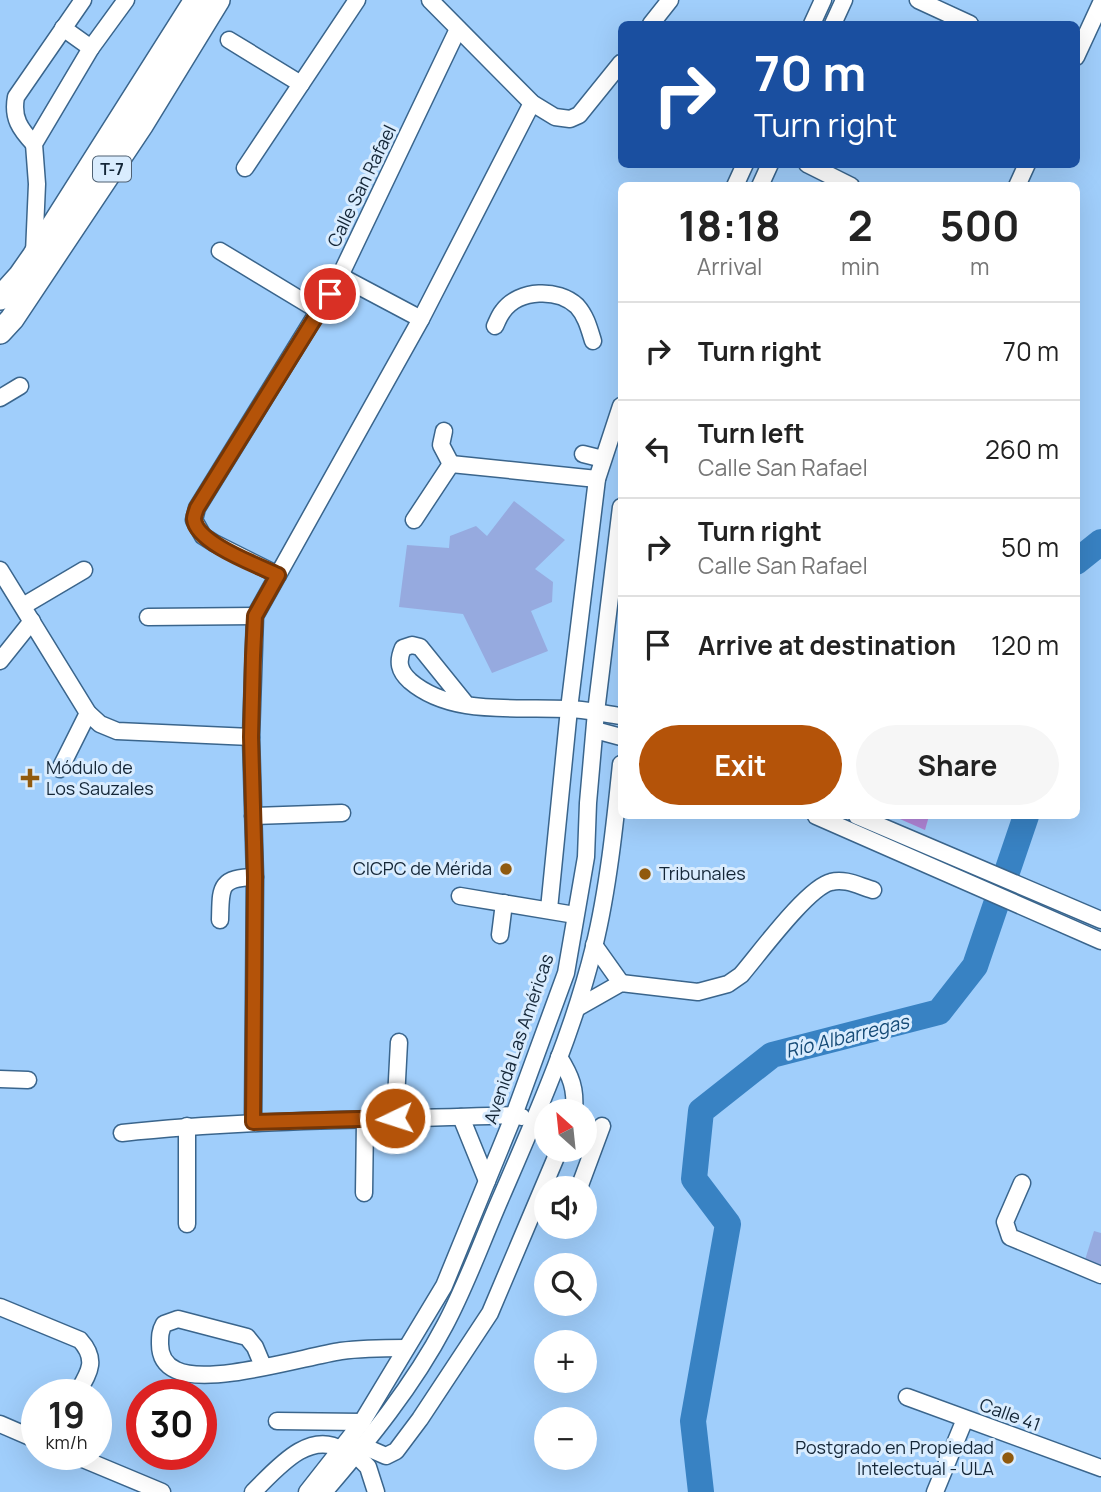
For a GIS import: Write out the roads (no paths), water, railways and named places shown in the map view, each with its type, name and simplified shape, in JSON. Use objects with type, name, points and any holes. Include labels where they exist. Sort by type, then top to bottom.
[{"type":"highway","name":"T-7","points":[[0,298],[34,256],[197,0]]},
{"type":"highway","name":"T-7","points":[[0,332],[12,319],[134,136],[218,0]]},
{"type":"street","points":[[34,144],[20,129],[13,112],[16,97],[83,0]]},
{"type":"street","points":[[34,256],[37,184],[34,144],[91,48],[126,0]]},
{"type":"street","points":[[245,168],[357,0]]},
{"type":"street","points":[[430,0],[532,103],[555,117],[570,119],[579,115],[616,79]]},
{"type":"street","points":[[653,21],[670,0]]},
{"type":"street","points":[[813,21],[823,0]]},
{"type":"street","points":[[835,21],[845,0]]},
{"type":"street","points":[[918,0],[964,21]]},
{"type":"street","points":[[1080,49],[1101,4]]},
{"type":"street","points":[[63,28],[91,48]]},
{"type":"street","name":"Calle San Rafael","points":[[278,575],[202,536],[194,520],[197,508],[340,276],[458,29]]},
{"type":"street","points":[[229,40],[301,84]]},
{"type":"street","points":[[253,1122],[255,877],[251,737],[255,616],[421,319],[532,103]]},
{"type":"street","points":[[815,168],[843,182]]},
{"type":"street","points":[[220,251],[319,312]]},
{"type":"street","points":[[340,276],[421,319]]},
{"type":"street","points":[[495,326],[503,311],[523,297],[544,293],[561,296],[575,305],[582,313],[593,341]]},
{"type":"street","points":[[0,398],[20,386]]},
{"type":"street","points":[[550,909],[569,709],[597,479],[618,416]]},
{"type":"street","points":[[444,431],[441,446],[451,464]]},
{"type":"street","points":[[583,454],[603,459]]},
{"type":"street","points":[[451,464],[597,479]]},
{"type":"street","points":[[414,520],[451,464]]},
{"type":"street","points":[[594,503],[618,507]]},
{"type":"street","name":"Avenida Las Américas","points":[[307,1492],[353,1450],[362,1422],[444,1286],[514,1115],[566,972],[586,857],[596,712],[618,532]]},
{"type":"street","points":[[0,570],[88,713],[100,724],[117,731],[251,737]]},
{"type":"street","points":[[23,606],[84,570]]},
{"type":"street","points":[[148,617],[255,616]]},
{"type":"street","points":[[0,661],[32,621]]},
{"type":"street","points":[[466,704],[569,709],[618,716]]},
{"type":"street","points":[[60,769],[88,713]]},
{"type":"street","points":[[595,730],[618,736]]},
{"type":"street","name":"Avenida Las Américas","points":[[543,1099],[577,1008],[594,946],[618,800]]},
{"type":"street","points":[[561,810],[587,813]]},
{"type":"street","points":[[253,816],[342,813]]},
{"type":"street","points":[[823,819],[1101,941]]},
{"type":"street","points":[[865,819],[1101,920]]},
{"type":"street","points":[[220,920],[221,889],[227,881],[238,877],[255,877]]},
{"type":"street","points":[[577,1008],[621,983],[698,992],[713,990],[741,975],[809,895],[829,882],[845,881],[873,890]]},
{"type":"street","points":[[460,896],[575,915]]},
{"type":"street","points":[[500,935],[504,903]]},
{"type":"street","points":[[594,946],[621,983]]},
{"type":"street","points":[[395,1118],[399,1042]]},
{"type":"street","points":[[559,1057],[572,1076],[575,1099]]},
{"type":"street","points":[[0,1079],[28,1080]]},
{"type":"street","points":[[122,1133],[253,1122],[514,1115],[534,1121]]},
{"type":"street","points":[[461,1117],[487,1181]]},
{"type":"street","points":[[364,1193],[365,1121]]},
{"type":"street","name":"Avenida Las Américas","points":[[324,1492],[353,1450],[419,1368],[445,1325],[534,1121]]},
{"type":"street","points":[[187,1126],[187,1224]]},
{"type":"street","points":[[583,1176],[602,1126]]},
{"type":"street","points":[[1022,1183],[1005,1222],[1010,1237],[1101,1275]]},
{"type":"street","points":[[253,1492],[295,1453],[319,1444],[386,1456],[396,1451],[490,1313],[534,1222]]},
{"type":"street","points":[[0,1307],[80,1340],[91,1362],[85,1379]]},
{"type":"street","points":[[263,1366],[252,1342],[237,1333],[178,1319],[164,1324],[160,1332],[160,1353],[165,1363],[176,1371],[192,1374],[225,1373],[263,1366],[341,1351],[406,1348]]},
{"type":"street","name":"Calle 41","points":[[907,1397],[1101,1468]]},
{"type":"street","points":[[935,1492],[965,1419]]},
{"type":"street","points":[[277,1421],[362,1422]]},
{"type":"street","points":[[0,1424],[21,1433]]},
{"type":"street","points":[[353,1450],[368,1466],[376,1492]]},
{"type":"street","points":[[109,1470],[162,1492]]},
{"type":"waterway","name":"Río Albarregas","points":[[1080,559],[1101,542]]},
{"type":"waterway","name":"Río Albarregas","points":[[701,1492],[693,1421],[728,1224],[694,1179],[701,1111],[772,1055],[939,1012],[975,966],[1025,819]]},
{"type":"place","name":"Módulo de Los Sauzales","points":[[30,778]]},
{"type":"place","name":"CICPC de Mérida","points":[[506,869]]},
{"type":"place","name":"Tribunales","points":[[645,874]]},
{"type":"place","name":"Postgrado en Propiedad Intelectual - ULA","points":[[1008,1458]]}]
